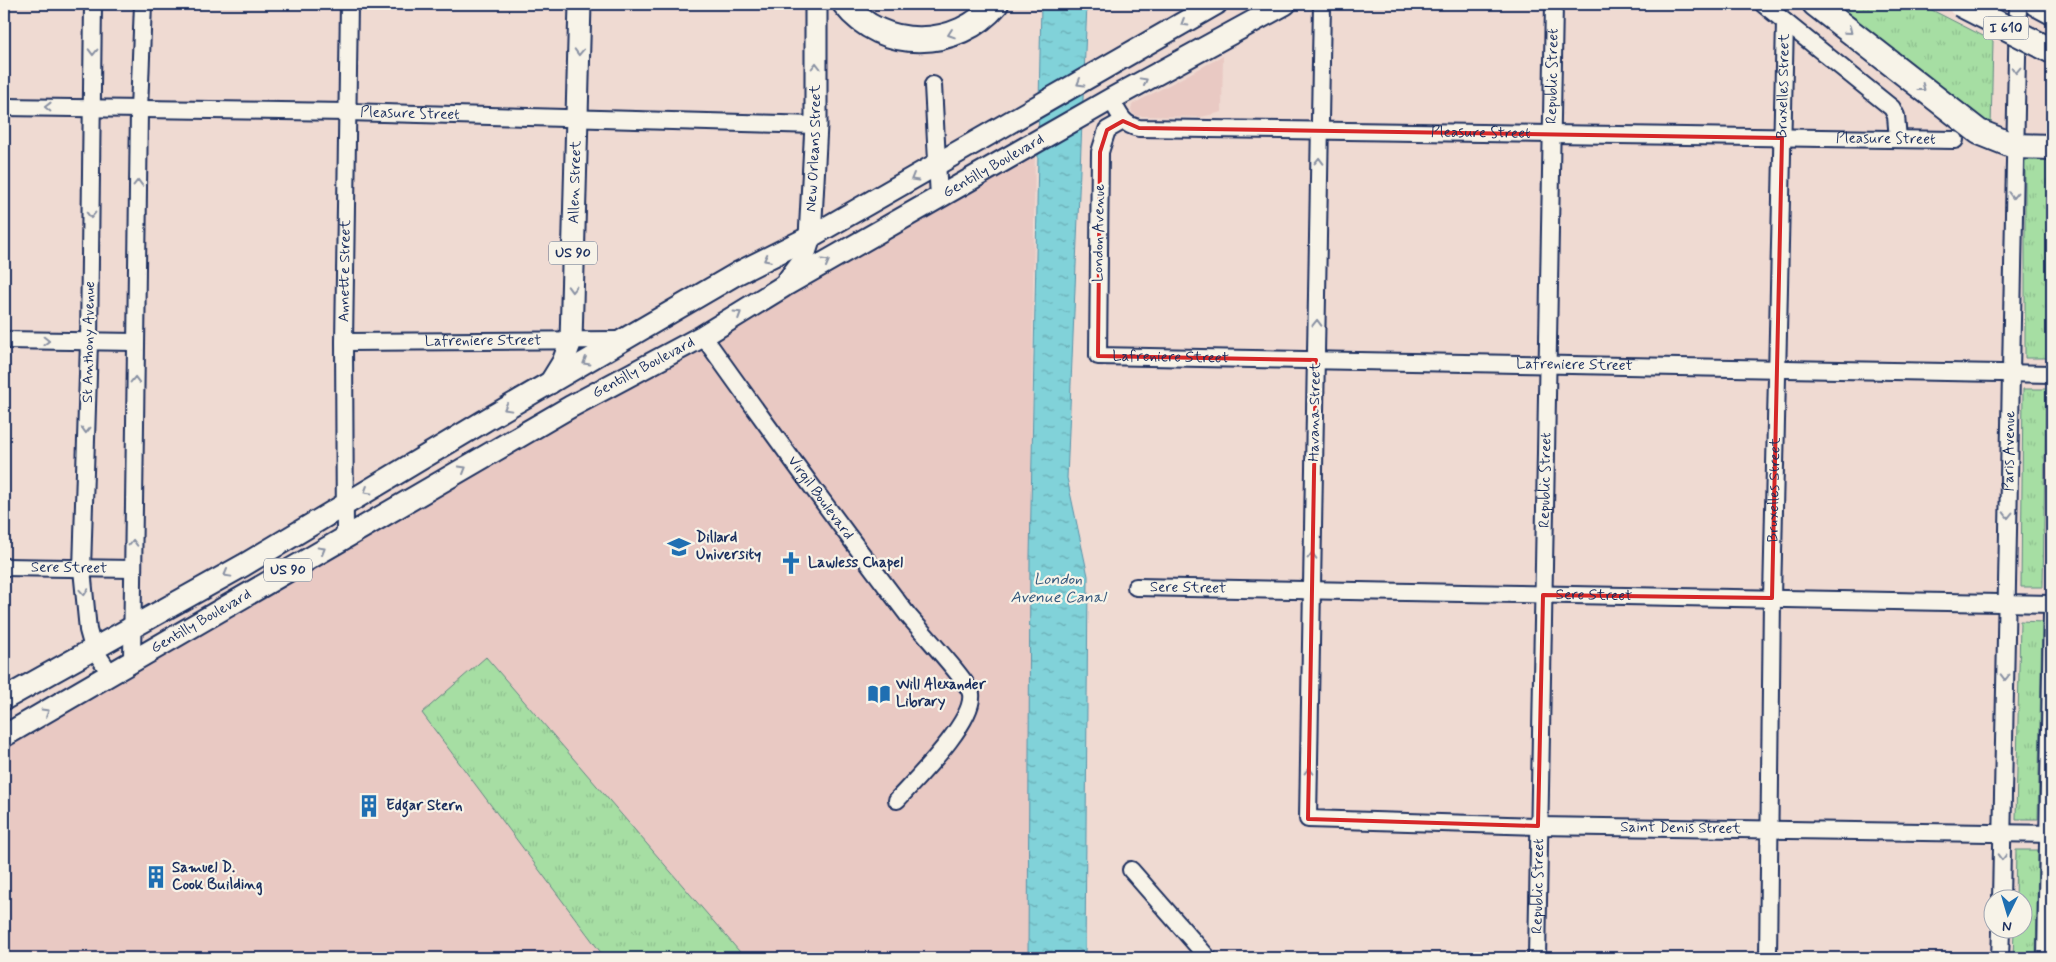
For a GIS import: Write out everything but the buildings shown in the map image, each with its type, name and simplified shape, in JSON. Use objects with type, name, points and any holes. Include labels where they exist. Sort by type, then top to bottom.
[{"type":"highway","points":[[845,4],[863,22],[884,34],[902,39],[932,39],[951,36],[973,25],[994,6]]},
{"type":"highway","points":[[1815,4],[1979,132],[2014,146],[2052,147]]},
{"type":"highway","name":"I 610","points":[[1960,4],[2052,51]]},
{"type":"highway","name":"I 610","points":[[2037,4],[2052,12]]},
{"type":"main road","name":"Allen Street","points":[[549,384],[562,362],[570,341],[580,4]]},
{"type":"main road","name":"New Orleans Street","points":[[784,286],[802,262],[810,237],[816,124],[816,4]]},
{"type":"main road","name":"Gentilly Boulevard","points":[[4,699],[244,565],[738,273],[810,237],[1216,4]]},
{"type":"main road","name":"Gentilly Boulevard","points":[[4,736],[576,404],[703,336],[784,286],[1106,102],[1285,4]]},
{"type":"street","name":"St Anthony Avenue","points":[[93,4],[89,342],[82,569],[88,630],[93,648],[110,673]]},
{"type":"street","points":[[132,661],[139,110],[143,4]]},
{"type":"street","name":"Annette Street","points":[[345,537],[344,342],[349,4]]},
{"type":"street","name":"Havana Street","points":[[1308,819],[1322,4]]},
{"type":"street","name":"Republic Street","points":[[1537,958],[1550,133],[1554,4]]},
{"type":"street","points":[[1763,4],[1892,108],[1896,116],[1898,139]]},
{"type":"street","name":"Paris Avenue","points":[[2001,890],[2018,4]]},
{"type":"street","name":"Bruxelles Street","points":[[1768,958],[1772,598],[1785,22]]},
{"type":"street","points":[[933,85],[939,198]]},
{"type":"street","points":[[1106,102],[1123,121]]},
{"type":"street","name":"Pleasure Street","points":[[4,107],[347,112],[816,124]]},
{"type":"street","name":"Pleasure Street","points":[[1123,121],[1130,126],[1139,128],[1320,129],[1955,140]]},
{"type":"street","name":"London Avenue","points":[[1098,356],[1100,152],[1107,130],[1123,121]]},
{"type":"street","name":"Virgil Boulevard","points":[[703,336],[821,500],[924,636],[961,676],[971,692],[970,711],[932,763],[896,800]]},
{"type":"street","points":[[4,340],[136,342]]},
{"type":"street","name":"Lafreniere Street","points":[[344,342],[622,340]]},
{"type":"street","name":"Lafreniere Street","points":[[1098,356],[1547,366],[2052,374]]},
{"type":"street","name":"Sere Street","points":[[4,568],[133,569]]},
{"type":"street","name":"Sere Street","points":[[1136,587],[2052,604]]},
{"type":"street","points":[[2046,958],[2050,834],[2052,615]]},
{"type":"street","name":"Saint Denis Street","points":[[1308,819],[1538,826],[2050,834]]},
{"type":"street","points":[[1131,870],[1208,958]]},
{"type":"street","points":[[2000,940],[2000,958]]},
{"type":"highlighted area","points":[[1123,121],[1139,128],[1782,138],[1772,598],[1543,595],[1538,826],[1308,819],[1316,360],[1098,356],[1100,152],[1107,130]]},
{"type":"shaded area","points":[[1223,56],[1222,112],[1201,117],[1137,116],[1132,113],[1131,108],[1133,104]]},
{"type":"shaded area","name":"Dillard University","points":[[1035,143],[1028,958],[4,958],[4,736]]},
{"type":"green space","points":[[1826,4],[1920,4],[1993,41],[1991,128]]},
{"type":"green space","points":[[2025,157],[2051,157],[2047,358],[2025,358]]},
{"type":"green space","points":[[2023,389],[2046,389],[2043,587],[2021,587]]},
{"type":"green space","points":[[2020,621],[2042,622],[2038,819],[2016,819]]},
{"type":"green space","points":[[486,657],[745,958],[605,958],[422,713]]},
{"type":"green space","points":[[2016,850],[2038,850],[2036,958],[2013,958],[2014,940],[2034,940],[2034,890],[2015,890]]},
{"type":"water","name":"London Avenue Canal","points":[[1041,4],[1087,4],[1067,478],[1088,576],[1085,958],[1028,958],[1030,557]]},
{"type":"place","name":"Dillard University","points":[[679,547]]},
{"type":"place","name":"Lawless Chapel","points":[[791,563]]},
{"type":"place","name":"Will Alexander Library","points":[[879,694]]},
{"type":"place","name":"Edgar Stern","points":[[369,806]]},
{"type":"place","name":"Samuel D. Cook Building","points":[[156,877]]}]
